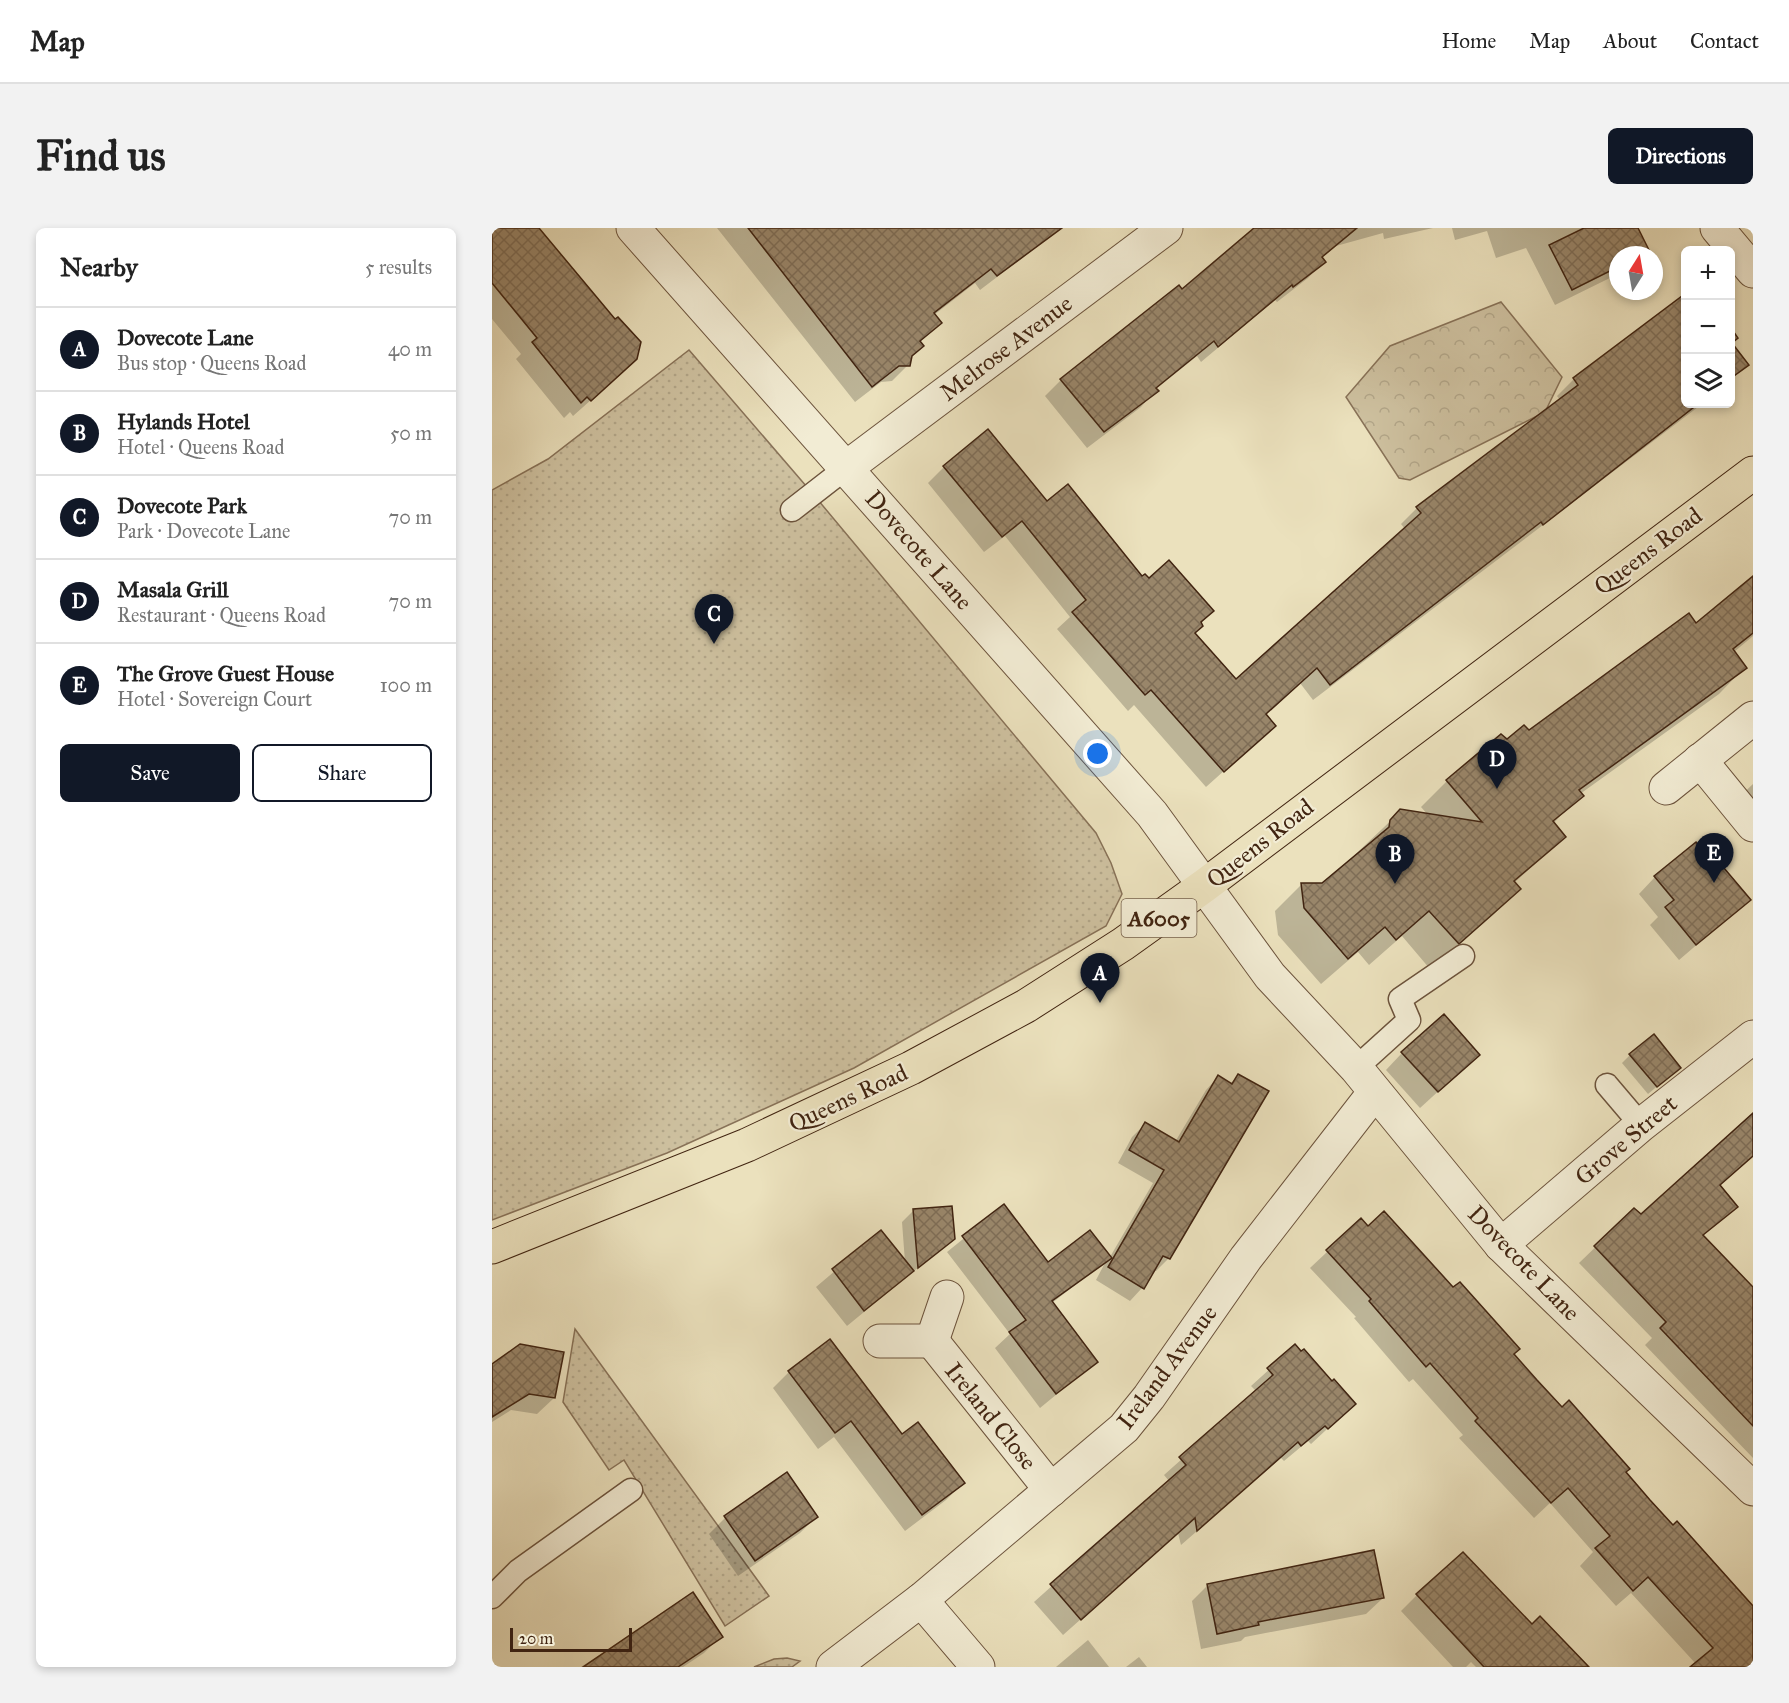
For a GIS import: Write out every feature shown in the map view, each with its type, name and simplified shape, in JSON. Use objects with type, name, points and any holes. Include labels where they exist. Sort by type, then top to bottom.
[{"type":"main road","name":"Queens Road","points":[[494,1247],[747,1145],[911,1068],[1026,1006],[1123,944],[1204,886],[1753,473]]},
{"type":"street","name":"Dovecote Lane","points":[[633,228],[1152,814],[1270,976],[1365,1081],[1501,1245],[1753,1489]]},
{"type":"street","name":"Melrose Avenue","points":[[846,468],[1166,228]]},
{"type":"street","points":[[1717,228],[1753,271]]},
{"type":"street","points":[[1666,788],[1753,718]]},
{"type":"street","points":[[1700,760],[1753,825]]},
{"type":"street","name":"Grove Street","points":[[1501,1245],[1641,1125],[1753,1037]]},
{"type":"street","name":"Ireland Avenue","points":[[833,1667],[921,1600],[1124,1428],[1149,1397],[1246,1258],[1365,1081]]},
{"type":"street","name":"Ireland Close","points":[[932,1341],[947,1297]]},
{"type":"street","name":"Ireland Close","points":[[880,1341],[932,1341]]},
{"type":"street","name":"Ireland Close","points":[[932,1341],[1051,1490]]},
{"type":"street","points":[[921,1600],[978,1667]]},
{"type":"lane","points":[[792,510],[846,468]]},
{"type":"lane","points":[[1365,1081],[1409,1020],[1400,999],[1463,956]]},
{"type":"lane","points":[[1607,1084],[1641,1125]]},
{"type":"lane","points":[[492,1597],[518,1571],[631,1490]]},
{"type":"green space","points":[[1501,302],[1562,377],[1545,412],[1410,480],[1399,478],[1346,397],[1390,346]]},
{"type":"green space","points":[[689,350],[813,494],[1096,833],[1111,863],[1122,894],[1106,926],[854,1068],[667,1153],[492,1220],[492,490],[548,459]]},
{"type":"green space","points":[[575,1329],[769,1596],[725,1626],[624,1460],[609,1470],[563,1402]]},
{"type":"green space","points":[[787,1658],[800,1661],[792,1667],[754,1667],[774,1659]]},
{"type":"building","points":[[492,228],[539,228],[615,319],[618,317],[641,342],[637,359],[591,401],[587,397],[581,403],[532,342],[537,338],[492,283]]},
{"type":"building","points":[[748,228],[1062,228],[997,276],[991,269],[934,313],[942,323],[920,341],[924,346],[912,356],[910,366],[899,366],[872,387]]},
{"type":"building","points":[[1254,228],[1357,228],[1322,257],[1326,262],[1293,287],[1292,285],[1218,347],[1214,341],[1156,388],[1159,391],[1104,432],[1060,379],[1179,285],[1182,289]]},
{"type":"building","points":[[1584,228],[1638,228],[1647,246],[1609,246],[1609,272],[1572,290],[1549,245]]},
{"type":"building","points":[[1681,297],[1681,408],[1693,408],[1543,525],[1541,522],[1330,685],[1317,668],[1266,714],[1276,726],[1224,772],[1151,690],[1145,695],[1072,612],[1086,600],[1022,521],[1002,537],[943,466],[988,429],[1047,501],[1068,484],[1142,576],[1145,574],[1149,578],[1169,560],[1214,611],[1201,622],[1203,626],[1195,633],[1236,679],[1421,513],[1416,507],[1578,385],[1573,378]]},
{"type":"building","points":[[1735,347],[1749,365],[1735,375]]},
{"type":"building","points":[[1753,576],[1753,633],[1733,649],[1747,668],[1579,790],[1584,796],[1553,821],[1566,837],[1514,881],[1521,889],[1459,944],[1429,911],[1396,940],[1385,927],[1348,959],[1304,908],[1301,883],[1322,883],[1389,827],[1390,820],[1400,809],[1482,822],[1446,780],[1501,734],[1507,739],[1524,725],[1529,730],[1689,613],[1696,623]]},
{"type":"building","points":[[1696,842],[1715,866],[1719,862],[1751,900],[1696,945],[1665,907],[1674,900],[1654,876]]},
{"type":"building","points":[[1444,1014],[1480,1055],[1438,1092],[1401,1052]]},
{"type":"building","points":[[1654,1034],[1681,1068],[1657,1087],[1629,1054]]},
{"type":"building","points":[[1238,1074],[1269,1091],[1170,1259],[1163,1256],[1144,1289],[1108,1267],[1164,1170],[1129,1150],[1145,1122],[1179,1142],[1218,1075],[1232,1084]]},
{"type":"building","points":[[1753,1113],[1753,1156],[1720,1185],[1738,1207],[1703,1235],[1753,1287],[1753,1426],[1660,1328],[1666,1322],[1594,1246],[1634,1208],[1641,1214]]},
{"type":"building","points":[[1004,1204],[1048,1262],[1090,1230],[1112,1258],[1052,1301],[1098,1362],[1056,1394],[1009,1332],[1026,1320],[962,1236]]},
{"type":"building","points":[[952,1206],[955,1239],[918,1268],[913,1209]]},
{"type":"building","points":[[1384,1211],[1453,1287],[1460,1282],[1520,1349],[1514,1354],[1537,1380],[1562,1407],[1569,1400],[1630,1469],[1626,1472],[1650,1500],[1673,1525],[1677,1521],[1753,1606],[1753,1667],[1690,1667],[1713,1648],[1648,1577],[1633,1591],[1595,1548],[1610,1536],[1568,1488],[1551,1503],[1475,1421],[1478,1418],[1430,1363],[1426,1367],[1369,1301],[1371,1299],[1326,1250],[1361,1218],[1368,1226]]},
{"type":"building","points":[[881,1230],[914,1271],[864,1311],[832,1269]]},
{"type":"building","points":[[830,1339],[902,1434],[918,1422],[965,1483],[922,1515],[851,1421],[835,1433],[788,1371]]},
{"type":"building","points":[[520,1344],[564,1352],[555,1398],[529,1394],[492,1417],[492,1364]]},
{"type":"building","points":[[1295,1344],[1301,1351],[1304,1349],[1356,1404],[1328,1429],[1325,1426],[1301,1446],[1298,1442],[1197,1531],[1195,1518],[1081,1620],[1050,1584],[1186,1465],[1179,1457],[1273,1375],[1267,1368]]},
{"type":"building","points":[[787,1472],[818,1517],[755,1561],[724,1516]]},
{"type":"building","points":[[1374,1550],[1384,1598],[1258,1622],[1259,1625],[1217,1634],[1207,1584]]},
{"type":"building","points":[[1463,1552],[1532,1624],[1540,1616],[1589,1667],[1484,1667],[1416,1594]]},
{"type":"building","points":[[693,1592],[723,1637],[678,1667],[583,1667]]},
{"type":"place","name":"Dovecote Park","points":[[714,644]]},
{"type":"place","name":"Masala Grill","points":[[1497,789]]},
{"type":"place","name":"The Grove Guest House","points":[[1714,883]]},
{"type":"place","name":"Hylands Hotel","points":[[1395,884]]},
{"type":"place","name":"Dovecote Lane","points":[[1100,1003]]}]
